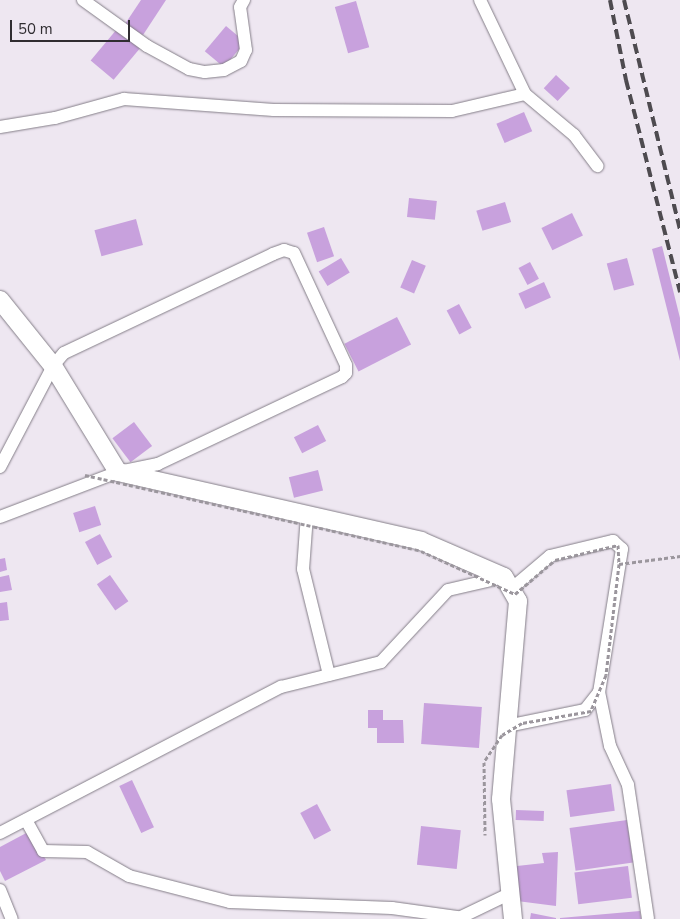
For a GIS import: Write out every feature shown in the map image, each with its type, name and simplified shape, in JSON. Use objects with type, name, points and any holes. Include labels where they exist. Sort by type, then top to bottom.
[{"type":"street","points":[[83,0],[147,46],[189,69],[205,72],[224,70],[241,61],[246,50],[240,7],[244,0]]},
{"type":"street","points":[[482,1],[525,94],[574,136],[597,166]]},
{"type":"street","points":[[0,127],[55,118],[124,100],[274,110],[452,111],[525,94]]},
{"type":"street","points":[[0,467],[53,366],[64,353],[273,254],[284,250],[294,253],[346,365],[346,373],[331,383],[158,464],[118,472],[0,517]]},
{"type":"street","points":[[0,300],[53,366],[118,472],[421,541],[508,583],[518,602],[500,799],[513,919]]},
{"type":"street","points":[[307,515],[303,569],[329,675]]},
{"type":"street","points":[[0,833],[280,688],[381,662],[448,590],[508,583],[550,556],[613,541],[620,544],[622,549],[599,692],[610,746],[628,785],[648,919]]},
{"type":"street","points":[[507,726],[585,710],[599,692]]},
{"type":"street","points":[[26,820],[42,852],[87,852],[129,876],[230,902],[392,908],[458,918],[509,894]]},
{"type":"street","points":[[0,890],[12,919]]},
{"type":"path","points":[[85,475],[421,551],[516,594],[555,560],[618,545],[619,564],[606,675],[591,711],[522,723],[502,736],[484,762],[485,835]]},
{"type":"path","points":[[619,564],[680,556]]},
{"type":"building","points":[[141,0],[166,0],[143,35],[125,24]]},
{"type":"building","points":[[356,1],[369,47],[348,53],[335,7]]},
{"type":"building","points":[[226,26],[245,42],[224,67],[205,51]]},
{"type":"building","points":[[117,29],[140,48],[114,80],[91,60]]},
{"type":"building","points":[[556,75],[570,88],[558,101],[544,88]]},
{"type":"building","points":[[524,112],[532,131],[505,143],[496,124]]},
{"type":"building","points":[[409,198],[437,201],[435,220],[407,217]]},
{"type":"building","points":[[505,202],[511,222],[482,231],[476,211]]},
{"type":"building","points":[[572,213],[583,235],[552,250],[541,228]]},
{"type":"building","points":[[136,219],[143,245],[101,256],[94,230]]},
{"type":"building","points":[[324,227],[334,256],[317,262],[307,233]]},
{"type":"building","points":[[662,246],[680,318],[680,361],[652,249]]},
{"type":"building","points":[[341,258],[350,273],[327,286],[319,271]]},
{"type":"building","points":[[627,258],[634,285],[614,290],[607,263]]},
{"type":"building","points":[[412,260],[426,266],[414,293],[400,288]]},
{"type":"building","points":[[530,262],[539,279],[527,285],[519,268]]},
{"type":"building","points":[[544,282],[551,298],[525,309],[518,293]]},
{"type":"building","points":[[459,304],[472,328],[459,334],[447,311]]},
{"type":"building","points":[[397,317],[411,345],[359,371],[344,344]]},
{"type":"building","points":[[134,422],[152,446],[130,462],[112,438]]},
{"type":"building","points":[[318,425],[326,441],[302,453],[294,437]]},
{"type":"building","points":[[318,470],[323,490],[294,498],[289,477]]},
{"type":"building","points":[[95,506],[101,525],[79,532],[73,513]]},
{"type":"building","points":[[100,534],[112,557],[97,565],[85,542]]},
{"type":"building","points":[[5,558],[7,570],[0,572],[0,559]]},
{"type":"building","points":[[9,575],[12,590],[0,592],[0,577]]},
{"type":"building","points":[[110,575],[128,601],[115,610],[97,584]]},
{"type":"building","points":[[7,602],[9,620],[0,621],[0,603]]},
{"type":"building","points":[[424,703],[482,707],[479,748],[421,744]]},
{"type":"building","points":[[368,710],[383,710],[383,720],[403,720],[404,743],[377,743],[377,728],[368,728]]},
{"type":"building","points":[[132,780],[154,827],[141,833],[119,786]]},
{"type":"building","points":[[611,784],[615,811],[570,817],[566,790]]},
{"type":"building","points":[[317,804],[331,830],[314,839],[300,813]]},
{"type":"building","points":[[516,810],[544,811],[544,821],[516,820]]},
{"type":"building","points":[[627,820],[633,863],[576,871],[570,828]]},
{"type":"building","points":[[421,826],[461,830],[457,869],[417,865]]},
{"type":"building","points":[[30,831],[46,860],[5,881],[0,871],[0,847]]},
{"type":"building","points":[[558,852],[556,906],[517,901],[517,866],[544,863],[542,853]]},
{"type":"building","points":[[628,866],[632,898],[578,904],[574,873]]},
{"type":"building","points":[[640,911],[641,919],[560,919],[560,918]]},
{"type":"building","points":[[531,913],[556,918],[556,919],[530,919]]},
{"type":"railway","points":[[610,0],[626,80],[680,292]]},
{"type":"railway","points":[[624,0],[680,229]]}]
